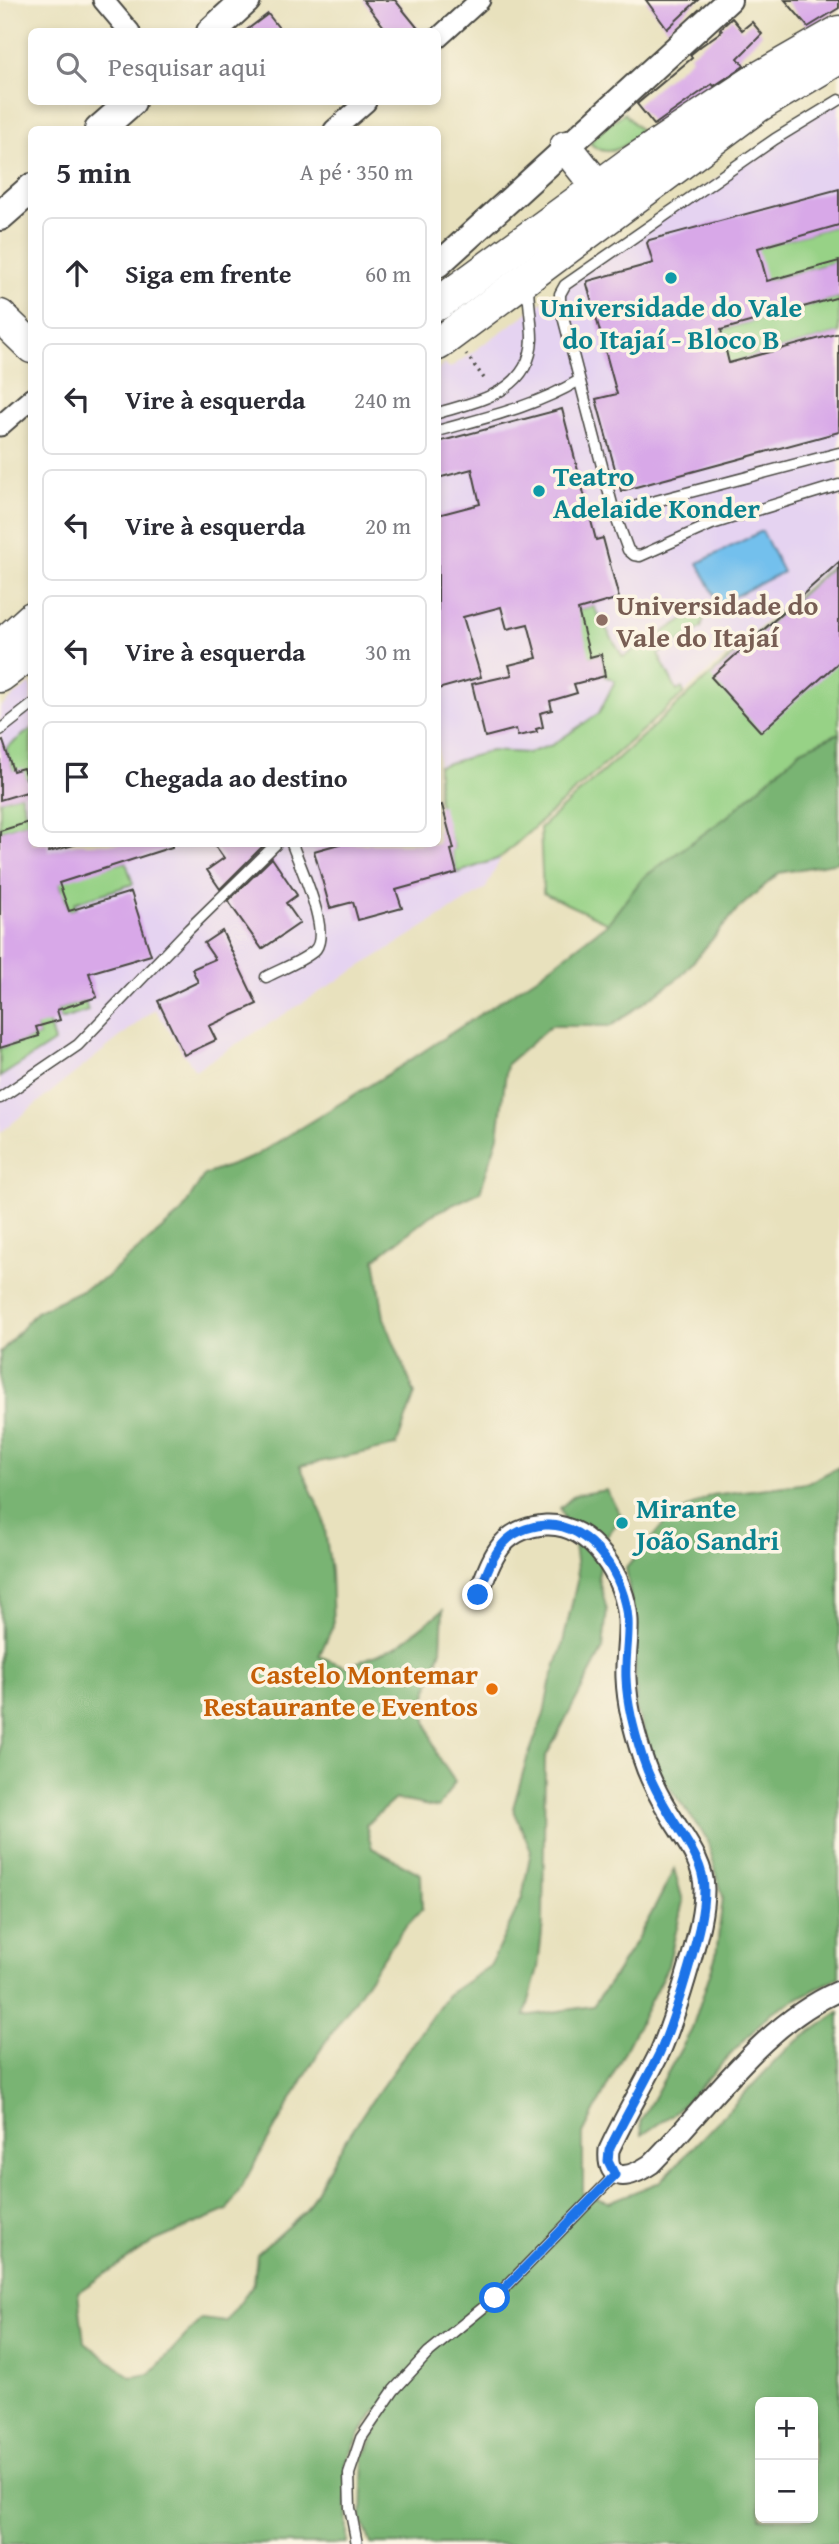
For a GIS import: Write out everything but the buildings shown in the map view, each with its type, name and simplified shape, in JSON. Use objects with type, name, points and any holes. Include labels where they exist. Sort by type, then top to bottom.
[{"type":"main road","points":[[215,28],[246,0]]},
{"type":"main road","points":[[441,302],[595,188],[757,79],[839,32]]},
{"type":"main road","points":[[447,351],[528,276],[758,106],[839,58]]},
{"type":"main road","points":[[104,126],[128,105]]},
{"type":"main road","points":[[566,147],[593,181],[600,203],[599,224]]},
{"type":"main road","points":[[0,216],[28,192]]},
{"type":"main road","points":[[0,316],[28,343]]},
{"type":"main road","points":[[0,647],[28,622]]},
{"type":"main road","points":[[0,676],[28,655]]},
{"type":"street","points":[[103,0],[127,28]]},
{"type":"street","points":[[441,35],[480,0]]},
{"type":"street","points":[[441,262],[729,0]]},
{"type":"street","points":[[339,126],[363,105]]},
{"type":"street","points":[[0,426],[28,402]]},
{"type":"street","points":[[478,1595],[492,1558],[508,1537],[528,1527],[551,1525],[576,1531],[593,1543],[611,1567],[625,1604],[628,1619],[626,1678],[633,1726],[643,1760],[667,1810],[694,1854],[704,1884],[702,1920],[690,1965],[661,2049],[609,2150],[608,2161],[615,2175],[640,2171],[651,2164],[758,2049],[797,2015],[839,1991]]},
{"type":"lane","points":[[839,100],[775,139],[565,285],[560,294],[559,305],[614,512],[628,550],[634,555],[640,556],[712,524],[839,485]]},
{"type":"lane","points":[[441,411],[493,396],[516,379],[528,363],[532,343],[528,276]]},
{"type":"lane","points":[[441,429],[520,408],[551,397],[578,381]]},
{"type":"lane","points":[[614,512],[839,453]]},
{"type":"lane","points":[[0,730],[28,708]]},
{"type":"lane","points":[[0,1098],[78,1045],[189,929],[273,847]]},
{"type":"lane","points":[[266,977],[316,950],[321,938],[315,906],[293,847]]},
{"type":"lane","points":[[357,2544],[350,2508],[349,2474],[361,2438],[394,2390],[429,2352],[495,2298],[615,2175]]},
{"type":"path","points":[[447,351],[464,352],[490,386],[493,396]]},
{"type":"shaded area","name":"Universidade do Vale do Itajaí","points":[[839,97],[839,558],[626,743],[501,858],[486,888],[195,1070],[155,1009],[0,1133],[0,707],[28,685],[28,847],[441,847],[441,367],[445,364],[450,368],[798,121]]},
{"type":"green space","points":[[624,113],[643,133],[624,146],[610,151],[603,151],[590,143],[600,131]]},
{"type":"green space","points":[[839,225],[839,261],[711,296],[702,263]]},
{"type":"green space","points":[[839,297],[839,333],[701,371],[721,330]]},
{"type":"green space","points":[[839,560],[839,733],[801,750],[728,816],[643,878],[608,923],[543,893],[540,828]]},
{"type":"green space","points":[[593,606],[623,657],[699,610],[704,619],[701,628],[658,654],[677,691],[682,688],[684,693],[500,858],[457,873],[451,850],[454,848],[441,809],[441,765],[491,751],[528,753],[552,745],[599,713],[615,681],[605,676],[601,654],[590,657],[529,623]]},
{"type":"green space","points":[[28,731],[28,779],[13,771],[6,748]]},
{"type":"green space","points":[[839,733],[839,862],[779,873],[738,909],[681,976],[611,1026],[551,1026],[507,1064],[498,1136],[480,1192],[431,1215],[375,1259],[384,1318],[415,1394],[396,1446],[300,1466],[323,1516],[331,1571],[333,1626],[319,1656],[346,1667],[396,1647],[443,1610],[441,1649],[422,1708],[437,1755],[455,1782],[438,1808],[395,1799],[366,1825],[372,1848],[421,1874],[422,1909],[400,1933],[317,2055],[228,2210],[155,2241],[78,2292],[84,2342],[131,2377],[150,2374],[201,2319],[225,2322],[254,2283],[257,2254],[306,2210],[338,2152],[366,2109],[447,1995],[490,1966],[522,1898],[531,1851],[513,1808],[544,1714],[578,1577],[574,1545],[560,1508],[575,1495],[606,1490],[622,1517],[607,1536],[598,1577],[607,1610],[603,1649],[545,1758],[543,1922],[538,1968],[525,2016],[593,2006],[637,1939],[674,1869],[683,1901],[668,1966],[583,2134],[583,2195],[609,2202],[660,2182],[788,2048],[839,2012],[839,2544],[371,2544],[362,2519],[364,2456],[382,2420],[378,2408],[360,2434],[346,2463],[347,2544],[0,2544],[0,1353],[36,1312],[104,1279],[181,1213],[204,1175],[253,1157],[401,1066],[537,977],[608,923],[643,878],[728,816],[801,750]]},
{"type":"green space","points":[[20,794],[28,822],[0,831],[0,800]]},
{"type":"green space","points":[[126,862],[133,884],[74,903],[76,909],[69,911],[58,879]]},
{"type":"green space","points":[[85,1001],[88,1011],[60,1020],[57,1010]]},
{"type":"green space","points":[[46,1013],[54,1042],[0,1077],[0,1048],[39,1036],[33,1018]]},
{"type":"green space","points":[[839,1467],[839,1977],[770,2013],[677,2111],[642,2135],[641,2120],[691,2031],[716,1955],[723,1897],[707,1839],[659,1773],[636,1709],[635,1628],[626,1568],[668,1519],[711,1495],[808,1483]]},
{"type":"water","points":[[762,531],[783,572],[719,604],[698,563]]},
{"type":"place","name":"Universidade do Vale do Itajaí - Bloco B","points":[[671,278]]},
{"type":"place","name":"Teatro Adelaide Konder","points":[[539,491]]},
{"type":"place","name":"Universidade do Vale do Itajaí","points":[[602,620]]},
{"type":"place","name":"Mirante João Sandri","points":[[622,1523]]},
{"type":"place","name":"Castelo Montemar Restaurante e Eventos","points":[[492,1689]]},
{"type":"route","points":[[478,1595],[492,1558],[508,1537],[528,1527],[551,1525],[576,1531],[593,1543],[611,1567],[625,1604],[628,1619],[626,1678],[633,1726],[643,1760],[667,1810],[694,1854],[704,1884],[702,1920],[690,1965],[661,2049],[609,2150],[608,2161],[615,2175],[495,2298]]}]
